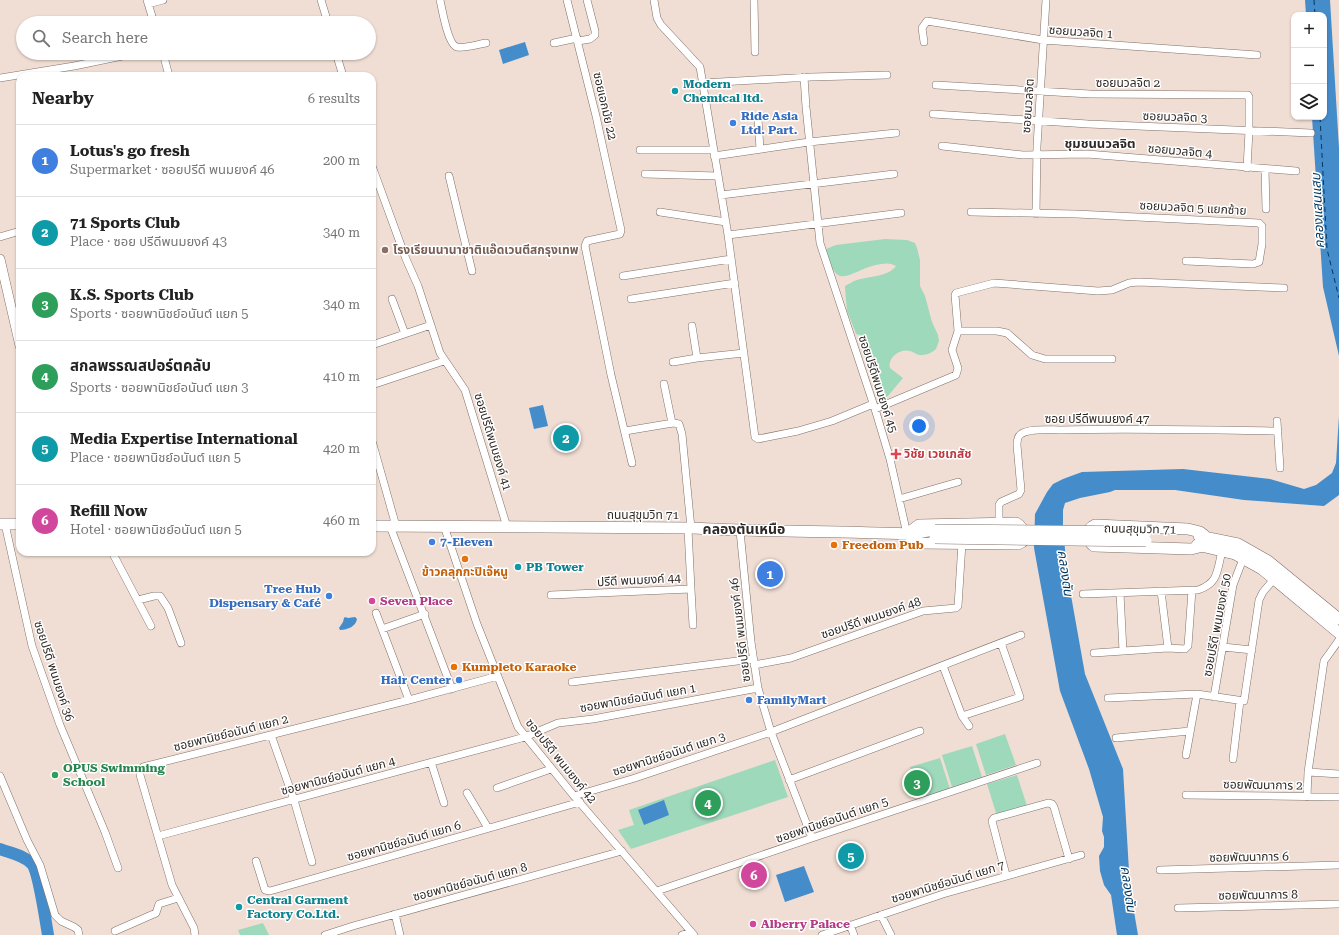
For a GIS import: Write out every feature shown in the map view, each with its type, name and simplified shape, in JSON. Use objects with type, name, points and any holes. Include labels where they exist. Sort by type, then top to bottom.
[{"type":"main road","points":[[1016,523],[1023,530],[1022,542],[1018,544],[920,543],[910,534],[919,525],[1016,523]]},
{"type":"main road","points":[[2,524],[16,524]]},
{"type":"main road","points":[[1096,525],[1188,529],[1200,532],[1204,541],[1192,549],[1094,546],[1088,538],[1088,531],[1091,527],[1096,525]]},
{"type":"main road","name":"ถนนสุขุมวิท 71","points":[[376,526],[838,531],[910,534],[923,531],[935,534],[1146,537],[1238,544],[1268,561],[1339,619]]},
{"type":"main road","name":"ถนนสุขุมวิท 71","points":[[1204,541],[1222,551],[1234,554],[1262,569],[1339,633]]},
{"type":"street","points":[[152,16],[148,2],[163,0]]},
{"type":"street","points":[[321,0],[326,16]]},
{"type":"street","points":[[440,0],[453,45],[458,47],[486,43]]},
{"type":"street","name":"ซอยเอกมัย 22","points":[[567,0],[578,39],[621,230],[620,234],[587,241],[585,246],[611,375],[625,431]]},
{"type":"street","points":[[554,43],[578,39],[590,39],[595,35],[587,0]]},
{"type":"street","points":[[654,0],[657,18],[661,25],[698,64],[700,68],[728,235],[755,437],[757,439],[798,431],[832,421],[956,375],[958,368],[952,350],[958,331],[955,293],[994,284],[1098,291],[1112,290],[1129,283],[1138,282],[1284,288]]},
{"type":"street","points":[[754,0],[756,52]]},
{"type":"street","name":"ซอยนวลจิต","points":[[1036,214],[1038,121],[1046,0]]},
{"type":"street","name":"ซอยนวลจิต 1","points":[[924,42],[922,28],[924,23],[927,21],[1043,40],[1257,54]]},
{"type":"street","points":[[37,72],[103,60]]},
{"type":"street","points":[[165,60],[168,72]]},
{"type":"street","points":[[338,60],[342,72]]},
{"type":"street","points":[[0,78],[16,75]]},
{"type":"street","points":[[702,83],[804,77],[888,75]]},
{"type":"street","name":"ซอยปรีดีพนมยงค์ 45","points":[[804,77],[809,142],[820,243],[874,406],[910,534]]},
{"type":"street","name":"ซอยนวลจิต 2","points":[[936,85],[1090,94],[1246,95],[1249,97],[1247,168]]},
{"type":"street","name":"ซอยนวลจิต 3","points":[[933,114],[1038,121],[1311,134]]},
{"type":"street","points":[[758,119],[760,149]]},
{"type":"street","points":[[640,150],[714,153],[896,133]]},
{"type":"street","name":"ซอยนวลจิต 4","points":[[942,146],[1037,156],[1087,154],[1296,171]]},
{"type":"street","points":[[1265,169],[1266,209]]},
{"type":"street","points":[[645,174],[718,176]]},
{"type":"street","points":[[721,195],[894,174]]},
{"type":"street","points":[[448,176],[472,271]]},
{"type":"street","name":"ซอยปรีดีพนมยงค์ 41","points":[[376,177],[406,259],[418,286],[440,353],[465,390],[507,527]]},
{"type":"street","points":[[660,212],[726,222]]},
{"type":"street","points":[[971,212],[1036,214]]},
{"type":"street","points":[[728,235],[901,213]]},
{"type":"street","name":"ซอยนวลจิต 5 แยกซ้าย","points":[[1036,214],[1076,214],[1259,222],[1262,226],[1262,244],[1259,262],[1253,264],[1186,261]]},
{"type":"street","points":[[0,237],[16,232]]},
{"type":"street","points":[[0,259],[16,329]]},
{"type":"street","points":[[623,276],[731,259]]},
{"type":"street","points":[[631,299],[735,283]]},
{"type":"street","points":[[392,299],[406,334]]},
{"type":"street","points":[[376,344],[431,325]]},
{"type":"street","points":[[692,326],[697,358]]},
{"type":"street","points":[[958,331],[1007,332],[1032,355],[1046,359],[1112,359]]},
{"type":"street","points":[[673,362],[744,353]]},
{"type":"street","points":[[376,384],[444,361]]},
{"type":"street","points":[[632,463],[625,431],[672,423],[664,384]]},
{"type":"street","points":[[1278,421],[1280,468]]},
{"type":"street","name":"ปรีดี พนมยงค์ 44","points":[[551,595],[691,589],[690,529],[682,434],[679,424],[672,423]]},
{"type":"street","name":"ซอย ปรีดีพนมยงค์ 47","points":[[999,524],[999,505],[1001,502],[1019,494],[1021,490],[1017,440],[1023,433],[1031,431],[1080,429],[1278,431]]},
{"type":"street","points":[[376,457],[393,526],[452,689]]},
{"type":"street","points":[[900,498],[958,482]]},
{"type":"street","name":"ซอยปรีดี พนมยงค์ 36","points":[[2,524],[32,646],[60,725],[118,868]]},
{"type":"street","name":"ซอยปรีดี พนมยงค์ 42","points":[[444,526],[477,624],[518,728],[574,796],[693,933]]},
{"type":"street","name":"ซอยปรีดี พนมยงค์ 46","points":[[740,531],[758,688],[771,732],[812,838]]},
{"type":"street","name":"ซอยปรีดี พนมยงค์ 48","points":[[754,662],[791,658],[923,611],[956,608],[958,606],[962,543]]},
{"type":"street","points":[[1083,594],[1198,590],[1206,588],[1215,579],[1222,551]]},
{"type":"street","points":[[114,556],[151,626]]},
{"type":"street","name":"ซอยปรีดี พนมยงค์ 50","points":[[1214,697],[1233,585],[1243,559]]},
{"type":"street","points":[[1233,759],[1260,600],[1263,592],[1274,579]]},
{"type":"street","points":[[691,589],[693,625]]},
{"type":"street","points":[[1094,653],[1168,648],[1185,649],[1188,646],[1192,590]]},
{"type":"street","points":[[1161,591],[1168,648]]},
{"type":"street","points":[[1120,593],[1123,651]]},
{"type":"street","points":[[138,600],[160,596],[168,608],[181,643]]},
{"type":"street","points":[[376,613],[409,700]]},
{"type":"street","points":[[382,629],[425,614]]},
{"type":"street","name":"ซอยพานิชย์อนันต์ แยก 3","points":[[574,796],[635,778],[771,732],[1020,635]]},
{"type":"street","points":[[1307,797],[1308,772],[1324,661],[1339,640]]},
{"type":"street","points":[[962,716],[1020,697],[1001,643]]},
{"type":"street","points":[[1223,647],[1252,650]]},
{"type":"street","points":[[572,682],[754,662]]},
{"type":"street","points":[[943,666],[962,716],[969,726]]},
{"type":"street","name":"ซอยพานิชย์อนันต์ แยก 2","points":[[195,935],[194,928],[172,885],[140,775],[142,767],[409,700],[498,676]]},
{"type":"street","name":"ซอยพานิชย์อนันต์ แยก 1","points":[[525,737],[558,723],[758,688]]},
{"type":"street","points":[[1108,698],[1197,694],[1242,701]]},
{"type":"street","points":[[1186,755],[1197,694]]},
{"type":"street","points":[[789,780],[920,731]]},
{"type":"street","points":[[1116,738],[1190,731]]},
{"type":"street","points":[[272,734],[294,800],[312,862]]},
{"type":"street","name":"ซอยพานิชย์อนันต์ แยก 4","points":[[158,836],[525,737]]},
{"type":"street","points":[[431,762],[444,803]]},
{"type":"street","name":"ซอยพานิชย์อนันต์ แยก 5","points":[[657,891],[1037,763]]},
{"type":"street","points":[[497,788],[551,769]]},
{"type":"street","points":[[1308,772],[1339,774]]},
{"type":"street","points":[[0,776],[27,840],[40,865],[55,915],[61,921],[78,930],[79,935]]},
{"type":"street","points":[[467,793],[488,828]]},
{"type":"street","name":"ซอยพัฒนาการ 2","points":[[1186,795],[1339,797]]},
{"type":"street","name":"ซอยพานิชย์อนันต์ แยก 6","points":[[256,861],[265,890],[270,891],[580,802]]},
{"type":"street","points":[[1006,875],[992,821],[994,818],[1048,803],[1052,804],[1054,807],[1069,859]]},
{"type":"street","name":"ซอยพานิชย์อนันต์ แยก 8","points":[[325,935],[336,933],[394,914],[622,851]]},
{"type":"street","name":"ซอยพานิชย์อนันต์ แยก 7","points":[[822,935],[943,894],[1081,855]]},
{"type":"street","name":"ซอยพัฒนาการ 6","points":[[1160,870],[1339,865]]},
{"type":"street","points":[[115,931],[156,913],[159,904],[178,898]]},
{"type":"street","name":"ซอยพัฒนาการ 8","points":[[1178,908],[1339,904]]},
{"type":"street","points":[[394,914],[400,935]]},
{"type":"street","points":[[881,915],[891,935]]},
{"type":"street","points":[[850,926],[854,935]]},
{"type":"street","points":[[682,935],[693,933]]},
{"type":"green space","points":[[885,239],[907,240],[915,243],[920,260],[920,286],[925,296],[939,341],[936,349],[928,354],[919,355],[906,350],[898,352],[892,357],[890,361],[890,368],[903,378],[888,396],[881,399],[874,385],[879,373],[879,368],[871,366],[867,363],[864,357],[864,350],[867,341],[864,336],[856,334],[847,311],[845,286],[857,280],[883,274],[893,270],[896,266],[892,264],[881,264],[846,276],[840,276],[835,272],[830,263],[826,249],[836,245]]},
{"type":"green space","points":[[1005,734],[1016,765],[986,775],[976,744]]},
{"type":"green space","points":[[972,746],[982,777],[952,787],[942,755]]},
{"type":"green space","points":[[940,758],[950,789],[920,798],[910,767]]},
{"type":"green space","points":[[775,760],[788,797],[631,849],[618,830],[634,825],[629,810]]},
{"type":"green space","points":[[1017,775],[1027,806],[997,816],[987,784]]},
{"type":"green space","points":[[263,923],[269,935],[240,935],[238,930]]},
{"type":"water","points":[[1305,0],[1330,0],[1339,148],[1339,356],[1323,287],[1312,120],[1327,120],[1327,12],[1306,12]]},
{"type":"water","points":[[525,42],[529,55],[503,64],[499,50]]},
{"type":"water","points":[[543,405],[548,426],[534,429],[529,408]]},
{"type":"water","name":"คลองตัน","points":[[1339,416],[1339,495],[1324,506],[1244,500],[1175,490],[1115,490],[1065,503],[1063,510],[1063,526],[1067,573],[1085,674],[1123,769],[1130,888],[1138,935],[1117,935],[1111,895],[1104,885],[1100,871],[1099,856],[1104,847],[1104,837],[1102,831],[1103,817],[1089,769],[1060,691],[1034,548],[1035,514],[1053,484],[1082,472],[1183,469],[1270,479],[1304,489],[1316,485],[1332,473],[1336,463]]},
{"type":"water","points":[[345,617],[355,617],[357,619],[355,624],[351,627],[340,630],[339,628]]},
{"type":"water","points":[[664,800],[669,815],[644,825],[638,810]]},
{"type":"water","points":[[804,866],[814,892],[785,902],[776,875]]},
{"type":"waterway","points":[[0,849],[24,858],[34,867],[48,935]]},
{"type":"ferry route","points":[[1314,0],[1315,12]]},
{"type":"ferry route","points":[[1320,120],[1327,249],[1339,298]]},
{"type":"place","name":"Modern Chemical ltd.","points":[[675,91]]},
{"type":"place","name":"Ride Asia Ltd. Part.","points":[[733,123]]},
{"type":"place","name":"โรงเรียนนานาชาติแอ๊ดเวนตีสกรุงเทพ","points":[[385,250]]},
{"type":"place","name":"71 Sports Club","points":[[566,438]]},
{"type":"place","name":"วิชัย เวชเภสัช","points":[[896,454]]},
{"type":"place","name":"7-Eleven","points":[[432,542]]},
{"type":"place","name":"Freedom Pub","points":[[834,545]]},
{"type":"place","name":"ข้าวคลุกกะปิเจ๊หนู","points":[[465,559]]},
{"type":"place","name":"PB Tower","points":[[518,567]]},
{"type":"place","name":"Lotus's go fresh","points":[[770,574]]},
{"type":"place","name":"Tree Hub Dispensary & Café","points":[[329,596]]},
{"type":"place","name":"Seven Place","points":[[372,601]]},
{"type":"place","name":"Kumpleto Karaoke","points":[[454,667]]},
{"type":"place","name":"Hair Center","points":[[459,680]]},
{"type":"place","name":"FamilyMart","points":[[749,700]]},
{"type":"place","name":"OPUS Swimming School","points":[[55,775]]},
{"type":"place","name":"K.S. Sports Club","points":[[917,783]]},
{"type":"place","name":"สกลพรรณสปอร์ตคลับ","points":[[708,803]]},
{"type":"place","name":"Media Expertise International","points":[[851,856]]},
{"type":"place","name":"Refill Now","points":[[754,875]]},
{"type":"place","name":"Central Garment Factory Co.Ltd.","points":[[239,907]]},
{"type":"place","name":"Alberry Palace","points":[[753,924]]},
{"type":"district","name":"ชุมชนนวลจิต","points":[[1100,143]]},
{"type":"district","name":"คลองตันเหนือ","points":[[744,529]]},
{"type":"water label","name":"คลองแสนแสบ","points":[[1317,211]]}]
